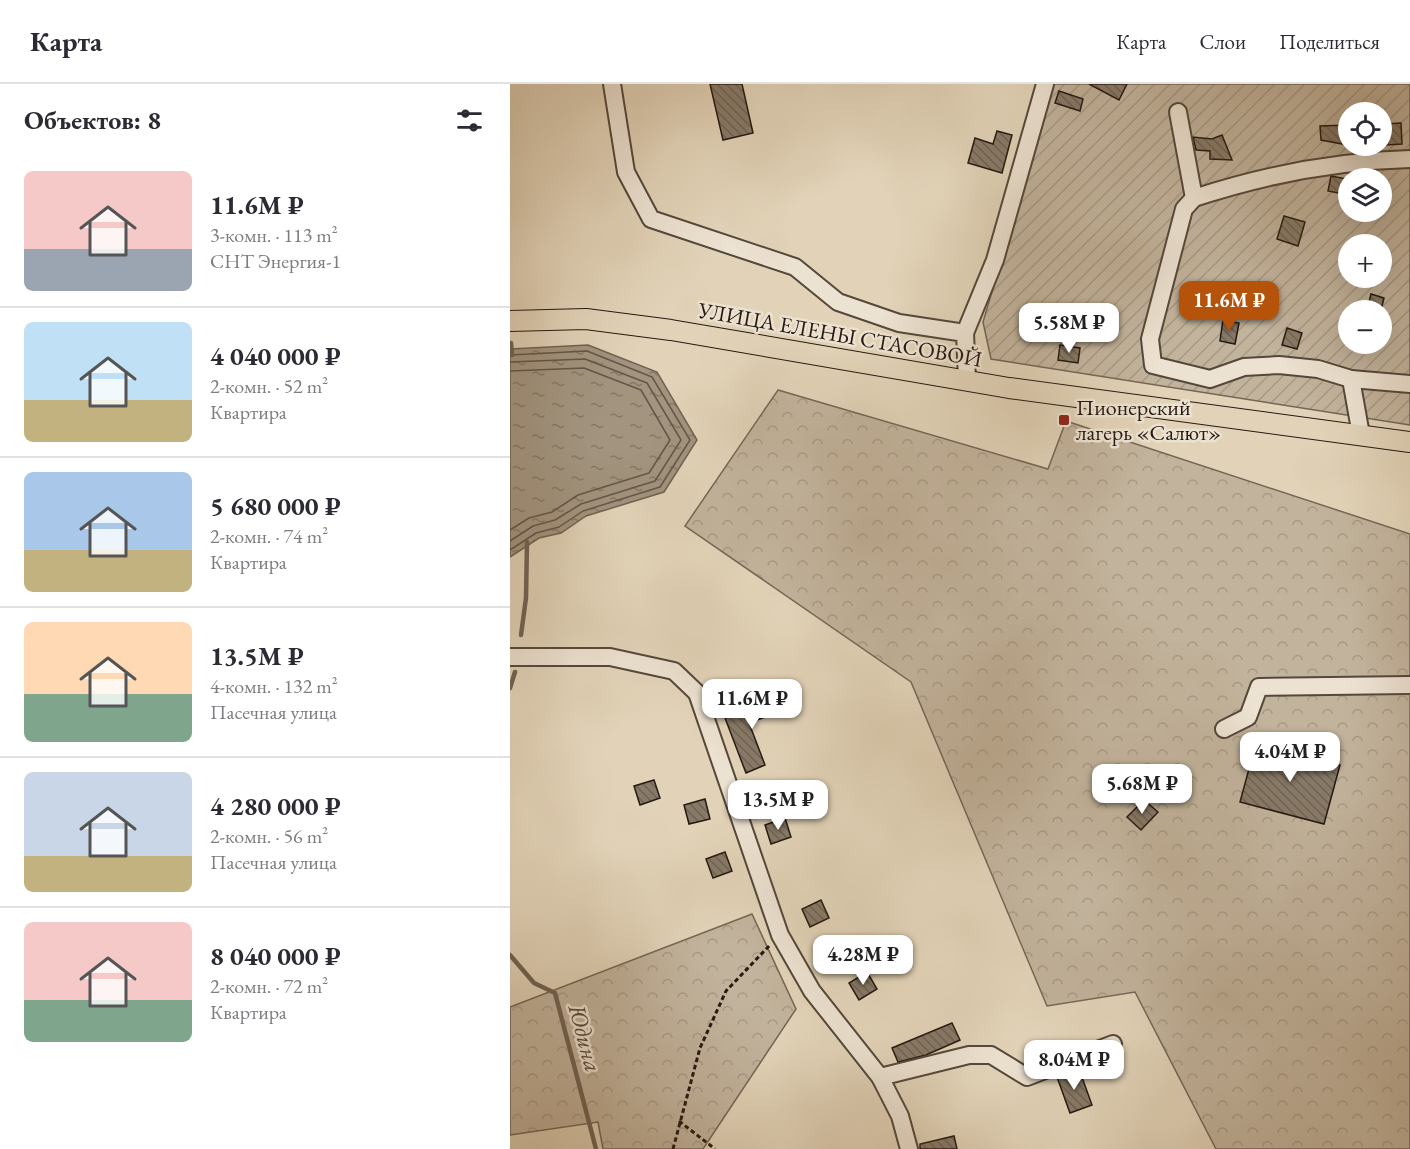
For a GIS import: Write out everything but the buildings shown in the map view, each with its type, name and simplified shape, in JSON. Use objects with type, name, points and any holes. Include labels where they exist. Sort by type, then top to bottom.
[{"type":"main road","name":"УЛИЦА ЕЛЕНЫ СТАСОВОЙ","points":[[510,321],[586,319],[671,330],[1009,388],[1410,442]]},
{"type":"street","points":[[612,84],[626,172],[651,219],[795,267],[838,302],[899,323],[965,333]]},
{"type":"street","points":[[967,380],[965,333],[995,260],[1040,88]]},
{"type":"street","points":[[1178,112],[1194,198]]},
{"type":"street","points":[[1410,159],[1377,160],[1287,172],[1194,198],[1184,209],[1150,339],[1153,364],[1210,379],[1244,367],[1279,365],[1318,369],[1351,379],[1410,384]]},
{"type":"street","points":[[1351,379],[1361,435]]},
{"type":"street","points":[[510,657],[610,657],[674,671],[697,693],[780,935],[812,991],[880,1077],[900,1116],[909,1149]]},
{"type":"street","points":[[1224,729],[1248,717],[1259,687],[1410,686]]},
{"type":"street","points":[[880,1077],[969,1055],[991,1055],[1027,1077],[1113,1044]]},
{"type":"path","points":[[673,1149],[700,1048],[726,991],[780,935]]},
{"type":"path","points":[[679,1121],[715,1149]]},
{"type":"green space","points":[[1054,84],[1410,84],[1410,425],[991,359],[983,322]]},
{"type":"green space","points":[[778,390],[1048,469],[1066,421],[1410,534],[1410,1149],[1216,1149],[1135,992],[1047,1006],[911,682],[685,526]]},
{"type":"green space","points":[[752,914],[796,1009],[703,1149],[603,1149],[598,1122],[510,1135],[510,1007]]},
{"type":"water","points":[[588,345],[657,372],[697,440],[664,492],[586,516],[561,533],[539,538],[510,557],[510,349]]},
{"type":"waterway","name":"Юдина","points":[[511,343],[512,355]]},
{"type":"waterway","name":"Юдина","points":[[521,635],[526,598],[527,542]]},
{"type":"waterway","name":"Юдина","points":[[510,688],[515,672]]},
{"type":"waterway","name":"Юдина","points":[[510,955],[534,983],[555,993],[596,1149]]},
{"type":"place","name":"Пионерский лагерь «Салют»","points":[[1064,420]]}]
